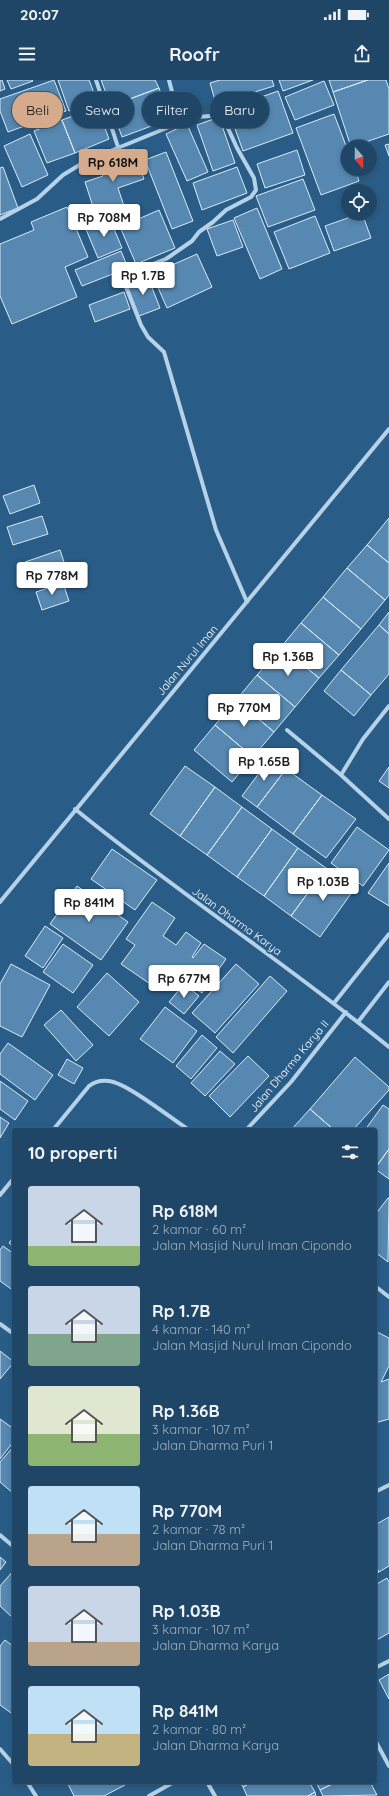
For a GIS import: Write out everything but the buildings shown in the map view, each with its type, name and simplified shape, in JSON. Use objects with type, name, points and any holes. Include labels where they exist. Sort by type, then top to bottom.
[{"type":"street","points":[[96,80],[118,147]]},
{"type":"street","points":[[169,80],[171,92]]},
{"type":"street","points":[[202,117],[222,115],[237,148],[254,178],[256,190],[251,197],[226,210],[199,232],[192,241],[166,258],[129,273],[124,282],[141,325],[148,337],[164,352],[216,530],[247,602]]},
{"type":"street","points":[[0,219],[37,199],[63,175],[86,161],[166,128]]},
{"type":"street","name":"Jalan Nurul Iman","points":[[0,902],[389,429]]},
{"type":"street","points":[[342,776],[363,739],[389,706]]},
{"type":"street","points":[[287,730],[342,776],[389,819]]},
{"type":"street","name":"Jalan Dharma Karya","points":[[75,809],[113,840],[346,1012],[389,1047]]},
{"type":"street","points":[[334,1003],[389,934]]},
{"type":"street","points":[[358,1022],[389,982]]},
{"type":"street","name":"Jalan Dharma Karya II","points":[[248,1128],[291,1082],[346,1012]]},
{"type":"street","points":[[55,1128],[89,1086],[95,1082],[108,1080],[122,1085],[186,1128]]},
{"type":"street","points":[[0,1195],[12,1180]]},
{"type":"street","points":[[377,1288],[389,1297]]},
{"type":"street","points":[[0,1324],[12,1333]]},
{"type":"street","points":[[377,1491],[389,1485]]},
{"type":"street","points":[[0,1535],[12,1545]]},
{"type":"street","points":[[377,1667],[389,1661]]},
{"type":"street","points":[[377,1744],[389,1766]]},
{"type":"street","points":[[0,1749],[12,1763]]},
{"type":"street","points":[[28,1784],[36,1796]]},
{"type":"street","points":[[149,1796],[170,1784]]},
{"type":"street","points":[[208,1784],[215,1796]]}]
